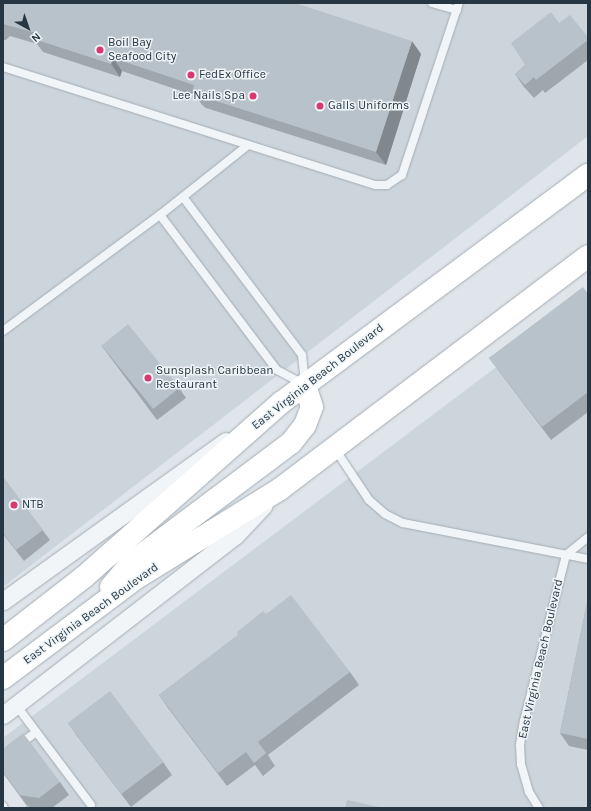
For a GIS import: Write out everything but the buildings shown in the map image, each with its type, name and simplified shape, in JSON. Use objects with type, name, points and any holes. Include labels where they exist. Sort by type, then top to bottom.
[{"type":"main road","name":"East Virginia Beach Boulevard","points":[[3,640],[84,577],[282,402],[588,175]]},
{"type":"main road","name":"East Virginia Beach Boulevard","points":[[3,678],[135,579],[280,489],[588,256]]},
{"type":"main road","points":[[102,604],[115,580],[131,563],[291,443],[305,425],[312,406],[305,385]]},
{"type":"street","points":[[3,601],[190,466],[282,402]]},
{"type":"street","points":[[9,710],[235,536],[280,489]]},
{"type":"lane","points":[[3,67],[376,185],[387,185],[402,175],[458,7],[432,3]]},
{"type":"lane","points":[[3,331],[160,215],[248,145]]},
{"type":"lane","points":[[183,196],[302,355],[305,385]]},
{"type":"lane","points":[[160,215],[277,370],[305,385]]},
{"type":"lane","points":[[334,448],[369,500],[385,514],[403,523],[588,559]]},
{"type":"lane","points":[[566,555],[588,537]]},
{"type":"lane","name":"East Virginia Beach Boulevard","points":[[539,808],[529,792],[521,764],[520,745],[524,721],[566,555]]},
{"type":"lane","points":[[9,710],[36,732],[91,805]]},
{"type":"lane","points":[[3,757],[36,732]]},
{"type":"shaded area","points":[[3,3],[588,3],[588,136],[3,587]]},
{"type":"shaded area","points":[[588,298],[588,808],[35,808],[3,768],[3,738]]},
{"type":"place","name":"Boil Bay Seafood City","points":[[100,50]]},
{"type":"place","name":"FedEx Office","points":[[191,75]]},
{"type":"place","name":"Lee Nails Spa","points":[[253,96]]},
{"type":"place","name":"Galls Uniforms","points":[[320,106]]},
{"type":"place","name":"Sunsplash Caribbean Restaurant","points":[[148,378]]},
{"type":"place","name":"NTB","points":[[14,505]]}]
